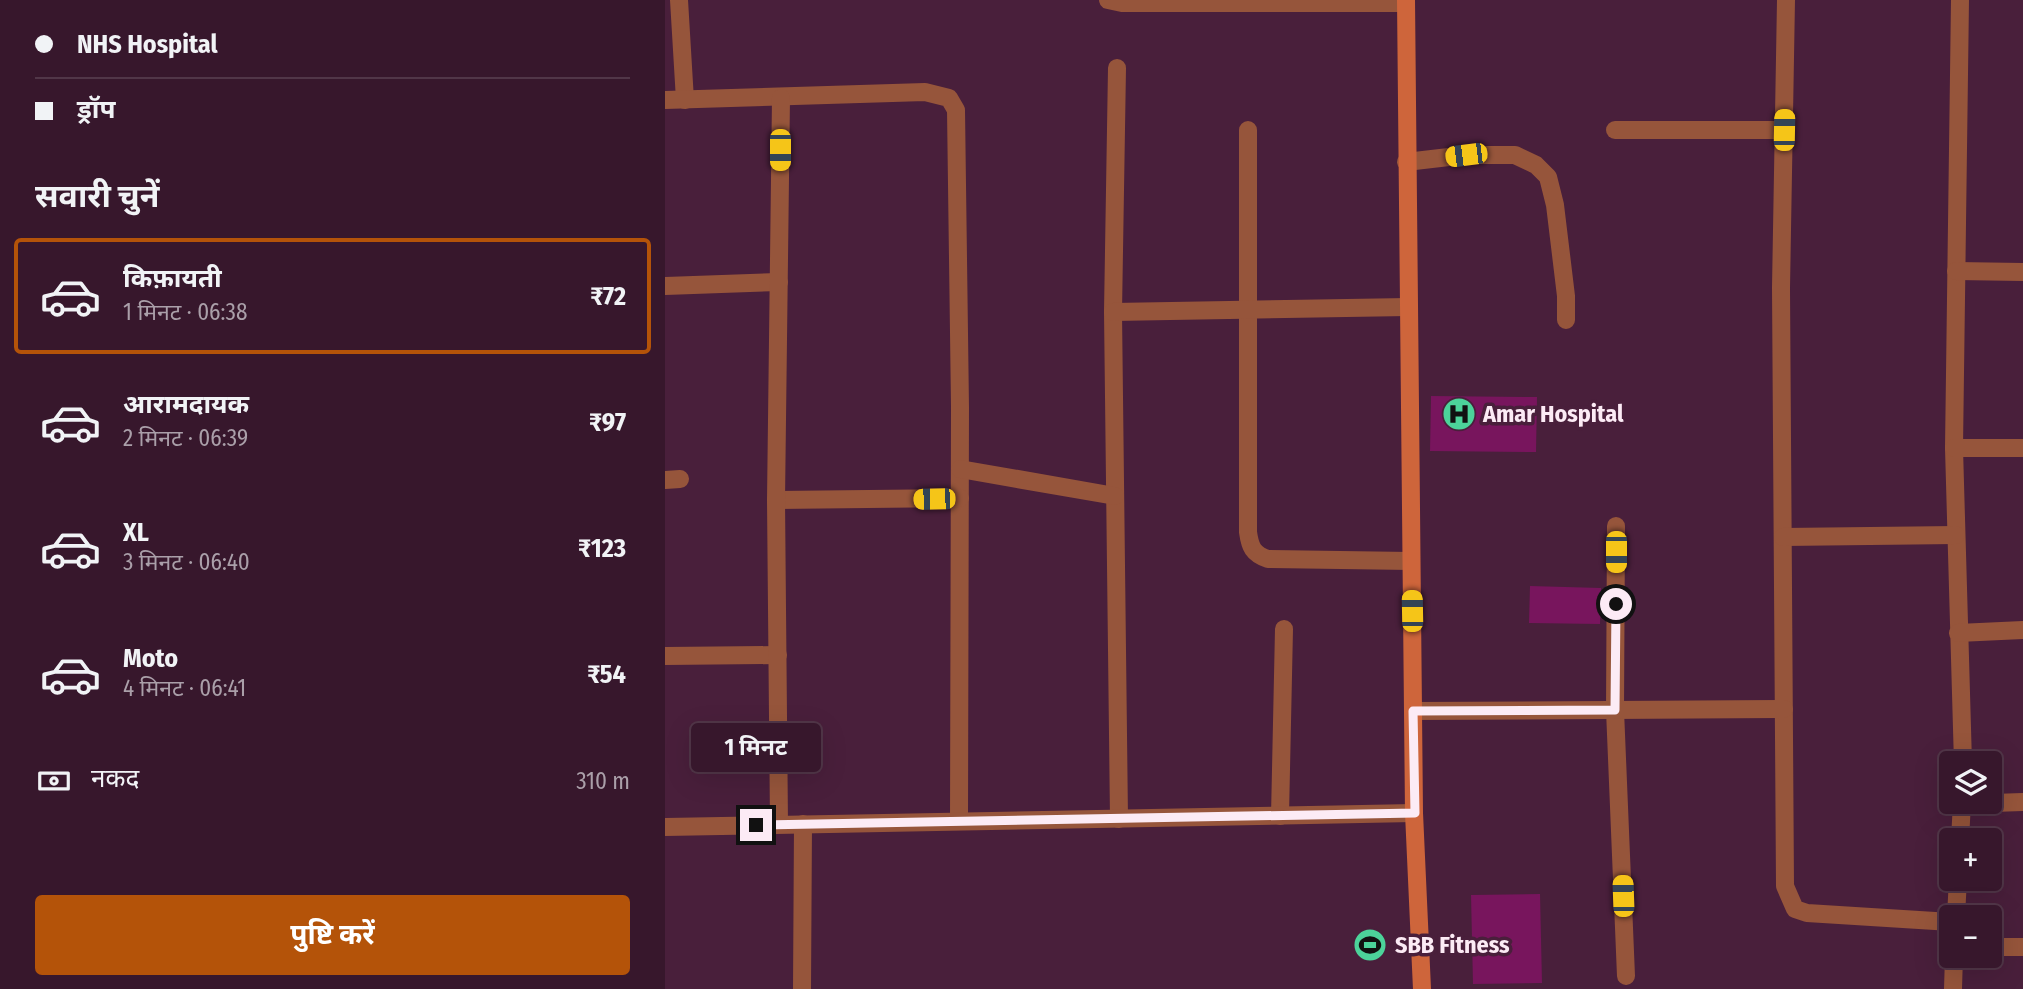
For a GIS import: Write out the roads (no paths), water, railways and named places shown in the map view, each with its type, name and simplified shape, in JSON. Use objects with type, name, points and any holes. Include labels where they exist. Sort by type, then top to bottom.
[{"type":"street","points":[[679,0],[685,100]]},
{"type":"street","points":[[1108,0],[1122,3],[1406,1],[1413,711],[1422,989]]},
{"type":"street","points":[[1786,0],[1781,288],[1785,886],[1795,909],[1807,913],[1939,921]]},
{"type":"street","points":[[1960,0],[1954,448],[1963,751]]},
{"type":"street","points":[[1117,68],[1114,312],[1119,819]]},
{"type":"street","points":[[665,100],[925,92],[949,98],[956,110],[960,469],[959,821]]},
{"type":"street","points":[[779,824],[776,500],[781,98]]},
{"type":"street","points":[[1248,130],[1250,546],[1257,555],[1268,559],[1411,561]]},
{"type":"street","points":[[1615,130],[1784,130]]},
{"type":"street","points":[[1406,162],[1466,155],[1515,155],[1536,165],[1548,177],[1555,205],[1566,296],[1566,320]]},
{"type":"street","points":[[1956,271],[2023,272]]},
{"type":"street","points":[[665,286],[779,282]]},
{"type":"street","points":[[1114,312],[1408,307]]},
{"type":"street","points":[[1954,448],[2023,449]]},
{"type":"street","points":[[960,469],[1115,496]]},
{"type":"street","points":[[776,500],[960,498]]},
{"type":"street","points":[[1616,526],[1615,710],[1626,976]]},
{"type":"street","points":[[1783,537],[1956,535]]},
{"type":"street","points":[[1280,816],[1284,629]]},
{"type":"street","points":[[1958,633],[2023,630]]},
{"type":"street","points":[[665,656],[778,655]]},
{"type":"street","points":[[1413,711],[1784,709]]},
{"type":"street","points":[[2002,802],[2023,802]]},
{"type":"street","points":[[665,827],[1415,813]]},
{"type":"street","points":[[802,989],[803,824]]},
{"type":"street","points":[[2002,947],[2023,947]]},
{"type":"street","points":[[1953,989],[1954,968]]},
{"type":"place","name":"Amar Hospital","points":[[1459,414]]},
{"type":"place","name":"SBB Fitness","points":[[1370,945]]}]
